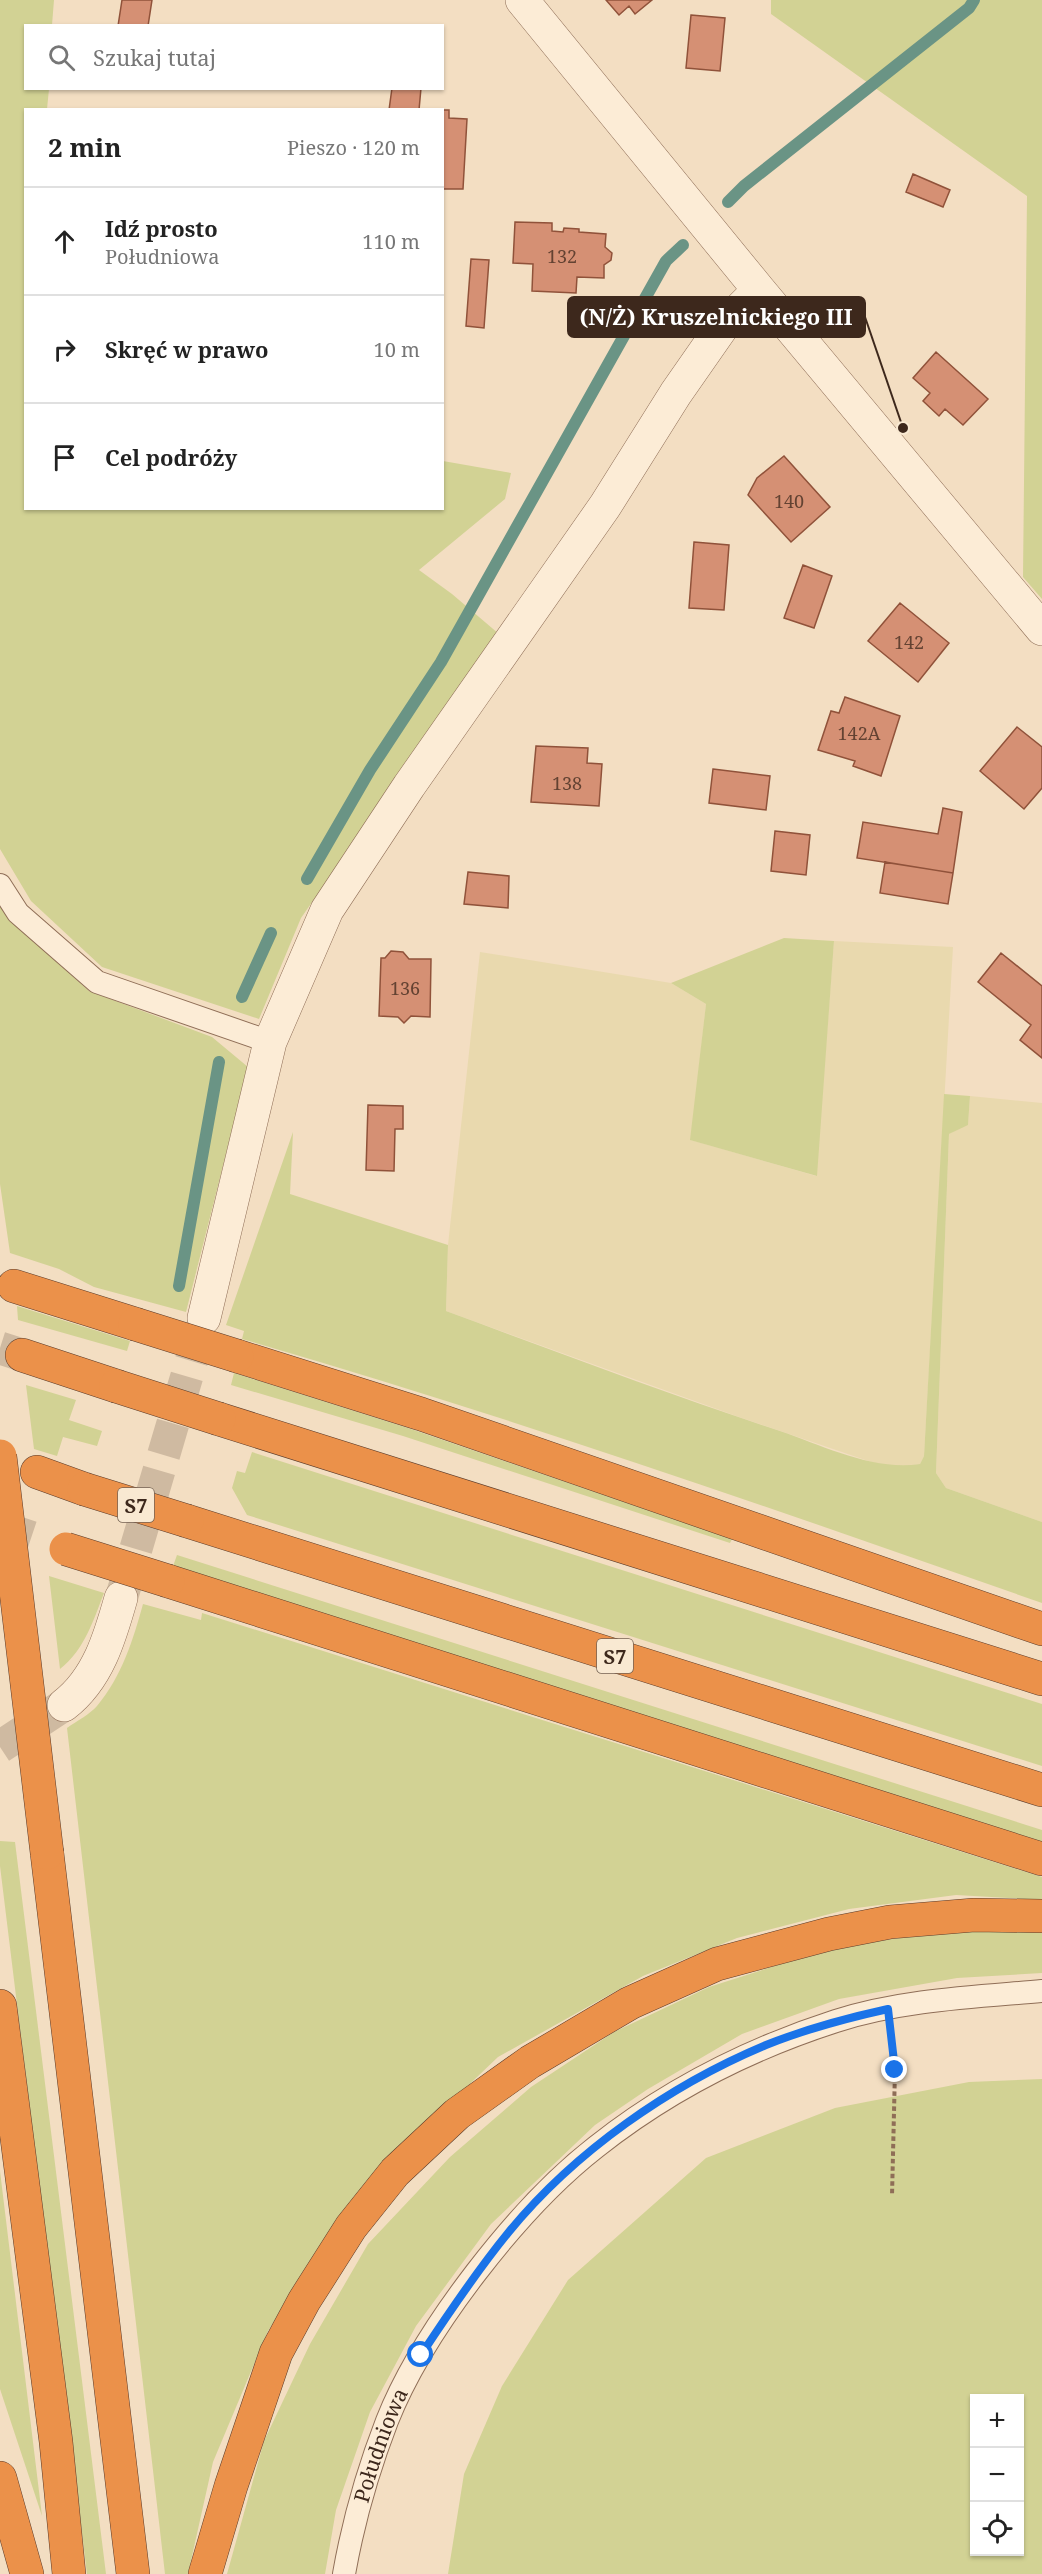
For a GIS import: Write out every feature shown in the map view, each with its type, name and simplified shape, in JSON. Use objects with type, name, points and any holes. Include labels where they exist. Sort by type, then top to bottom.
[{"type":"highway","points":[[14,1286],[422,1414],[1042,1629]]},
{"type":"highway","points":[[22,1355],[1042,1679]]},
{"type":"highway","points":[[0,1456],[133,2574]]},
{"type":"highway","name":"S7","points":[[37,1472],[84,1489],[1042,1790]]},
{"type":"highway","points":[[56,1546],[1042,1859]]},
{"type":"highway","points":[[205,2574],[231,2486],[276,2353],[304,2301],[351,2227],[394,2172],[457,2114],[530,2062],[630,2003],[717,1964],[830,1934],[890,1922],[974,1915],[1042,1916]]},
{"type":"highway","points":[[0,2006],[56,2442],[69,2574]]},
{"type":"highway","points":[[0,2478],[27,2574]]},
{"type":"street","points":[[522,0],[759,290],[1042,629]]},
{"type":"street","points":[[204,1318],[270,1042],[327,910],[409,786],[605,506],[676,393],[722,327],[759,290]]},
{"type":"street","points":[[64,1705],[76,1696],[94,1671],[108,1641],[121,1598]]},
{"type":"lane","points":[[0,885],[18,913],[98,982],[270,1042]]},
{"type":"lane","name":"Południowa","points":[[344,2574],[354,2526],[388,2420],[426,2347],[461,2295],[516,2224],[593,2148],[669,2096],[710,2072],[766,2045],[838,2020],[888,2009],[1042,1991]]},
{"type":"path","points":[[888,2009],[895,2070],[892,2196]]},
{"type":"shaded area","points":[[834,941],[953,947],[924,1456],[920,1464],[902,1467],[874,1463],[739,1417],[446,1311],[448,1245],[480,952],[671,983],[706,1004],[691,1140],[816,1176]]},
{"type":"shaded area","points":[[970,1096],[1042,1103],[1042,1522],[946,1488],[936,1473],[949,1134],[968,1124]]},
{"type":"green space","points":[[0,0],[54,0],[52,24],[24,24],[24,90],[49,90],[47,108],[24,108],[24,510],[444,510],[444,461],[511,473],[505,499],[419,570],[452,594],[499,634],[301,918],[259,1019],[102,967],[31,901],[0,849]]},
{"type":"green space","points":[[771,0],[1042,0],[1042,599],[1023,577],[1027,196],[771,14]]},
{"type":"green space","points":[[0,905],[14,922],[89,991],[212,1037],[248,1067],[186,1312],[94,1287],[59,1269],[10,1253],[0,1184]]},
{"type":"green space","points":[[784,938],[834,941],[817,1176],[690,1140],[706,1004],[671,983]]},
{"type":"green space","points":[[944,1094],[970,1096],[968,1125],[949,1134],[936,1473],[946,1488],[1042,1522],[1042,1603],[544,1432],[242,1339],[244,1331],[226,1325],[293,1132],[290,1194],[448,1245],[446,1311],[654,1388],[849,1456],[884,1464],[920,1464],[924,1456]]},
{"type":"green space","points":[[17,1306],[130,1341],[127,1351],[18,1320]]},
{"type":"green space","points":[[234,1373],[408,1428],[732,1539],[730,1543],[403,1436],[231,1385]]},
{"type":"green space","points":[[26,1385],[76,1400],[69,1420],[102,1431],[97,1446],[63,1437],[57,1456],[34,1449]]},
{"type":"green space","points":[[252,1452],[1042,1704],[1042,1766],[247,1515],[232,1488],[237,1471],[245,1473]]},
{"type":"green space","points":[[177,1555],[1042,1830],[1042,1846],[172,1569]]},
{"type":"green space","points":[[49,1576],[104,1593],[82,1644],[60,1669]]},
{"type":"green space","points":[[143,1604],[201,1620],[202,1613],[1042,1877],[1042,1900],[956,1895],[849,1909],[737,1938],[643,1976],[498,2057],[409,2142],[335,2228],[268,2331],[213,2462],[188,2574],[165,2574],[67,1728],[94,1709],[106,1694],[131,1644]]},
{"type":"green space","points":[[0,1841],[15,1842],[106,2574],[87,2574],[0,1866]]},
{"type":"green space","points":[[1042,1930],[1042,1973],[957,1978],[839,1999],[742,2034],[648,2089],[595,2125],[491,2224],[416,2326],[370,2412],[336,2510],[325,2574],[227,2574],[264,2441],[310,2344],[368,2244],[450,2157],[531,2087],[614,2032],[709,1987],[831,1948],[940,1932]]},
{"type":"green space","points":[[1042,2079],[1042,2574],[448,2574],[464,2474],[502,2386],[568,2280],[706,2158],[835,2108],[969,2082]]},
{"type":"green space","points":[[0,2171],[42,2516],[0,2389]]},
{"type":"building","points":[[122,0],[152,0],[148,24],[118,24]]},
{"type":"building","points":[[606,0],[652,0],[635,14],[629,6],[619,15]]},
{"type":"building","points":[[691,15],[725,18],[720,71],[686,68]]},
{"type":"building","points":[[392,90],[421,90],[419,108],[389,108]]},
{"type":"building","points":[[444,110],[449,110],[449,118],[467,119],[463,189],[444,189]]},
{"type":"building","points":[[913,174],[950,190],[943,207],[906,192]]},
{"type":"building","points":[[515,222],[552,223],[552,231],[563,232],[564,228],[579,229],[579,232],[606,234],[605,247],[612,253],[611,260],[604,265],[604,278],[577,277],[576,293],[532,291],[533,264],[513,263]]},
{"type":"building","points":[[471,259],[489,260],[484,328],[466,326]]},
{"type":"building","points":[[936,352],[988,399],[963,425],[945,409],[939,416],[923,401],[930,393],[913,378]]},
{"type":"building","points":[[784,456],[830,507],[791,542],[748,495],[757,478]]},
{"type":"building","points":[[694,542],[729,545],[724,610],[689,608]]},
{"type":"building","points":[[803,565],[832,576],[814,628],[784,618]]},
{"type":"building","points":[[900,603],[949,643],[918,682],[868,641]]},
{"type":"building","points":[[845,697],[900,716],[881,776],[853,766],[855,761],[818,750],[831,711],[839,713]]},
{"type":"building","points":[[1017,727],[1042,747],[1042,788],[1024,809],[980,771]]},
{"type":"building","points":[[536,746],[588,748],[587,763],[602,764],[599,806],[531,802]]},
{"type":"building","points":[[713,769],[770,776],[766,810],[709,803]]},
{"type":"building","points":[[943,808],[962,812],[953,873],[857,858],[863,822],[938,834]]},
{"type":"building","points":[[775,831],[810,835],[806,875],[771,871]]},
{"type":"building","points":[[885,862],[953,873],[948,904],[880,893]]},
{"type":"building","points":[[468,872],[509,876],[508,908],[464,904]]},
{"type":"building","points":[[391,951],[403,952],[409,959],[431,959],[430,1017],[411,1016],[404,1023],[398,1017],[379,1016],[381,958],[385,958]]},
{"type":"building","points":[[1001,953],[1042,986],[1042,1058],[1020,1040],[1031,1025],[978,982]]},
{"type":"building","points":[[368,1105],[403,1106],[403,1129],[395,1129],[394,1171],[366,1170]]},
{"type":"waterway","points":[[728,202],[744,186],[969,8],[974,0]]},
{"type":"waterway","points":[[307,879],[370,770],[441,662],[666,261],[683,245]]},
{"type":"waterway","points":[[242,997],[271,933]]},
{"type":"waterway","points":[[179,1286],[219,1062]]},
{"type":"tunnel","points":[[122,1596],[204,1318]]},
{"type":"tunnel","points":[[0,1348],[22,1355]]},
{"type":"tunnel","points":[[0,1527],[45,1542]]},
{"type":"tunnel","points":[[0,1747],[64,1705]]},
{"type":"place","name":"(N/Ż) Kruszelnickiego III","points":[[903,428]]},
{"type":"route","points":[[421,2355],[461,2295],[509,2232],[593,2148],[629,2121],[669,2096],[710,2072],[766,2045],[838,2020],[888,2009],[895,2070]]}]
